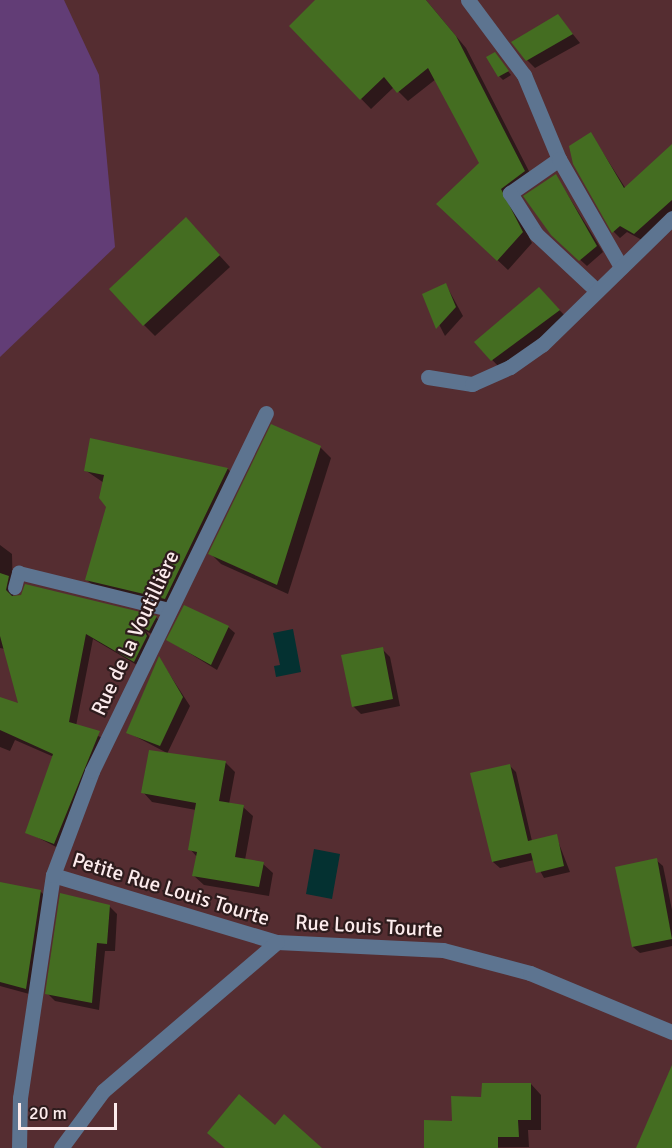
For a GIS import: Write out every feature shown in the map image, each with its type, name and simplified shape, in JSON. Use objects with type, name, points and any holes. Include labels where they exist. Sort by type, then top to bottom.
[{"type":"street","points":[[468,0],[524,75],[559,159],[621,267]]},
{"type":"street","points":[[559,159],[510,194],[536,234],[596,290]]},
{"type":"street","points":[[428,377],[472,384],[510,367],[542,345],[672,218]]},
{"type":"street","name":"Rue de la Voutillière","points":[[19,1148],[20,1098],[53,875],[92,771],[266,412]]},
{"type":"street","name":"Petite Rue Louis Tourte","points":[[53,875],[278,942]]},
{"type":"street","name":"Rue Louis Tourte","points":[[61,1148],[103,1091],[278,942],[443,950],[530,973],[672,1032]]},
{"type":"lane","points":[[15,588],[19,573],[170,610]]},
{"type":"shaded area","points":[[0,0],[64,0],[99,75],[115,247],[0,357]]},
{"type":"water","points":[[293,629],[301,672],[276,677],[274,666],[280,665],[273,633]]},
{"type":"water","points":[[314,849],[340,854],[332,899],[306,894]]},
{"type":"building","points":[[315,0],[426,0],[456,36],[525,171],[501,189],[523,232],[497,261],[436,204],[479,163],[428,68],[397,93],[384,77],[360,100],[289,26]]},
{"type":"building","points":[[558,14],[573,34],[526,61],[511,42]]},
{"type":"building","points":[[495,52],[509,71],[498,77],[486,57]]},
{"type":"building","points":[[591,132],[624,188],[672,144],[672,200],[634,234],[620,226],[612,233],[573,164],[569,146]]},
{"type":"building","points":[[556,174],[597,246],[579,261],[551,235],[523,196]]},
{"type":"building","points":[[186,217],[220,255],[143,326],[109,289]]},
{"type":"building","points":[[446,283],[456,307],[436,329],[422,294]]},
{"type":"building","points":[[539,287],[560,310],[491,361],[474,342]]},
{"type":"building","points":[[271,424],[321,446],[277,585],[208,554]]},
{"type":"building","points":[[90,438],[228,468],[165,599],[85,580],[106,507],[99,498],[104,475],[84,471]]},
{"type":"building","points":[[0,573],[9,576],[6,590],[12,596],[21,595],[25,584],[157,616],[149,631],[142,627],[147,636],[134,662],[86,634],[69,722],[100,731],[54,844],[25,833],[53,754],[0,730],[0,697],[18,703],[0,636]]},
{"type":"building","points":[[184,605],[229,626],[211,665],[166,640]]},
{"type":"building","points":[[383,647],[393,699],[352,707],[341,655]]},
{"type":"building","points":[[159,656],[183,697],[160,746],[126,733]]},
{"type":"building","points":[[149,750],[226,761],[219,801],[244,805],[235,857],[264,862],[259,887],[192,876],[197,852],[188,850],[196,803],[141,793]]},
{"type":"building","points":[[510,764],[528,841],[557,834],[564,866],[536,873],[531,853],[492,862],[470,773]]},
{"type":"building","points":[[657,858],[672,939],[632,947],[615,867]]},
{"type":"building","points":[[0,882],[41,890],[26,989],[0,982]]},
{"type":"building","points":[[60,893],[110,905],[107,944],[97,943],[92,1003],[45,994]]},
{"type":"building","points":[[672,1065],[672,1148],[636,1148]]},
{"type":"building","points":[[482,1083],[531,1083],[531,1120],[518,1120],[519,1137],[498,1137],[498,1148],[424,1148],[424,1120],[452,1121],[451,1096],[481,1097]]},
{"type":"building","points":[[239,1094],[275,1125],[284,1114],[322,1148],[225,1148],[207,1133]]}]
